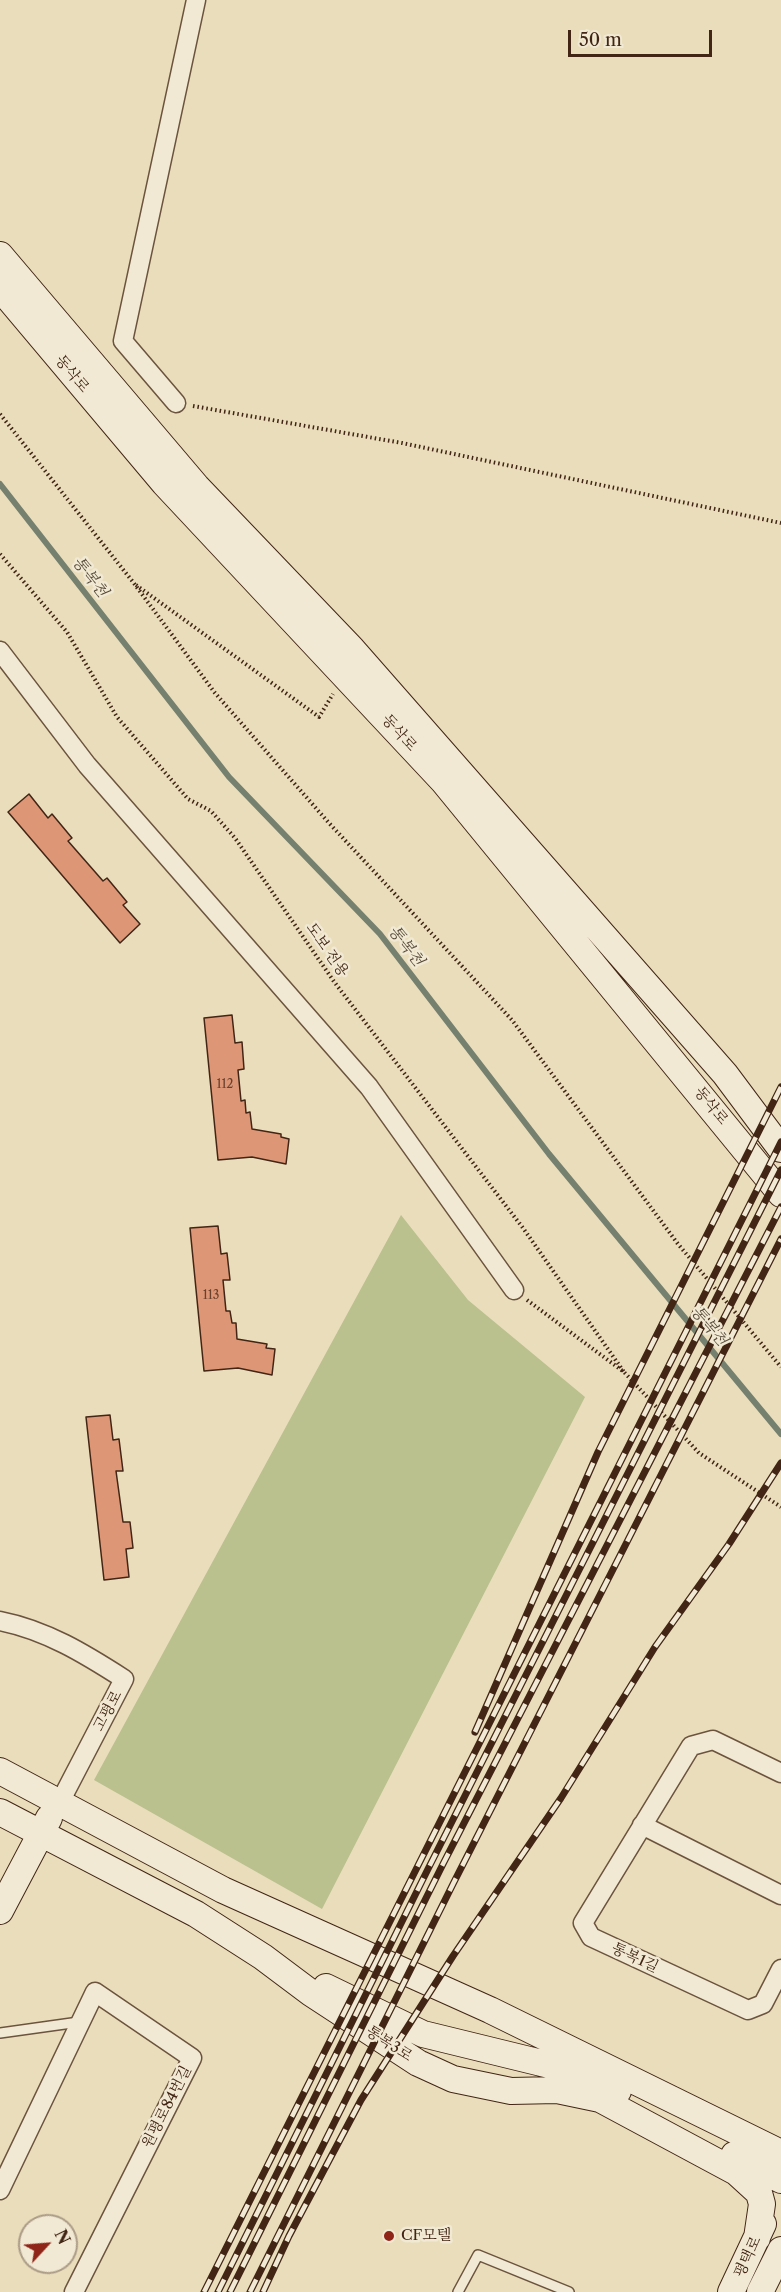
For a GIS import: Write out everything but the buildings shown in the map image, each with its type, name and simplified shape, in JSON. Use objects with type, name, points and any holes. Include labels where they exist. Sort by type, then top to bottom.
[{"type":"street","points":[[176,403],[123,341],[196,0]]},
{"type":"street","name":"동삭로","points":[[0,255],[197,487],[352,649],[709,1056],[781,1149]]},
{"type":"street","name":"동삭로","points":[[0,288],[164,483],[443,781],[781,1194]]},
{"type":"street","points":[[0,651],[87,765],[369,1088],[514,1290]]},
{"type":"street","name":"고평로","points":[[0,1621],[23,1625],[79,1651],[124,1679],[60,1802]]},
{"type":"street","name":"통복1길","points":[[781,1773],[713,1740],[691,1746],[583,1923],[591,1937],[748,2010],[763,2004],[781,1969]]},
{"type":"street","points":[[0,1771],[223,1890],[500,2015],[781,2153]]},
{"type":"street","points":[[0,1911],[40,1833],[60,1802]]},
{"type":"street","name":"통복3로","points":[[0,1812],[196,1914],[263,1957],[311,1994],[418,2062],[453,2079],[511,2091],[557,2090],[600,2099],[736,2172],[759,2193],[762,2214],[757,2238]]},
{"type":"street","points":[[642,1825],[781,1895]]},
{"type":"street","points":[[263,1957],[423,2034],[562,2068],[628,2095],[781,2180]]},
{"type":"street","name":"원평로84번길","points":[[0,2190],[95,1992],[192,2058],[74,2292]]},
{"type":"street","name":"평택로","points":[[731,2292],[781,2189]]},
{"type":"street","name":"평택로","points":[[760,2292],[781,2250]]},
{"type":"lane","points":[[0,2033],[79,2022]]},
{"type":"lane","points":[[458,2292],[478,2254],[569,2292]]},
{"type":"path","points":[[176,403],[402,443],[781,523]]},
{"type":"path","points":[[0,414],[133,582],[215,693],[329,823],[512,1020],[678,1244],[781,1368]]},
{"type":"path","name":"도보 전용","points":[[0,554],[67,632],[117,717],[188,799],[211,811],[235,838],[335,983],[523,1228],[624,1372]]},
{"type":"path","points":[[133,582],[319,717],[334,695],[327,685]]},
{"type":"path","points":[[514,1290],[624,1372],[699,1453],[781,1507]]},
{"type":"green space","points":[[401,1215],[468,1300],[585,1397],[322,1909],[94,1780]]},
{"type":"waterway","name":"통복천","points":[[0,484],[229,777],[380,934],[549,1154],[781,1434]]},
{"type":"railway","points":[[475,1732],[598,1452],[781,1087]]},
{"type":"railway","points":[[204,2292],[781,1142]]},
{"type":"railway","points":[[218,2292],[429,1867],[781,1170]]},
{"type":"railway","points":[[230,2292],[444,1862],[781,1207]]},
{"type":"railway","points":[[250,2292],[454,1882],[781,1239]]},
{"type":"railway","points":[[263,2292],[289,2236],[361,2100],[453,1956],[561,1798],[655,1647],[729,1544],[781,1463]]},
{"type":"place","name":"CF모텔","points":[[389,2236]]}]
